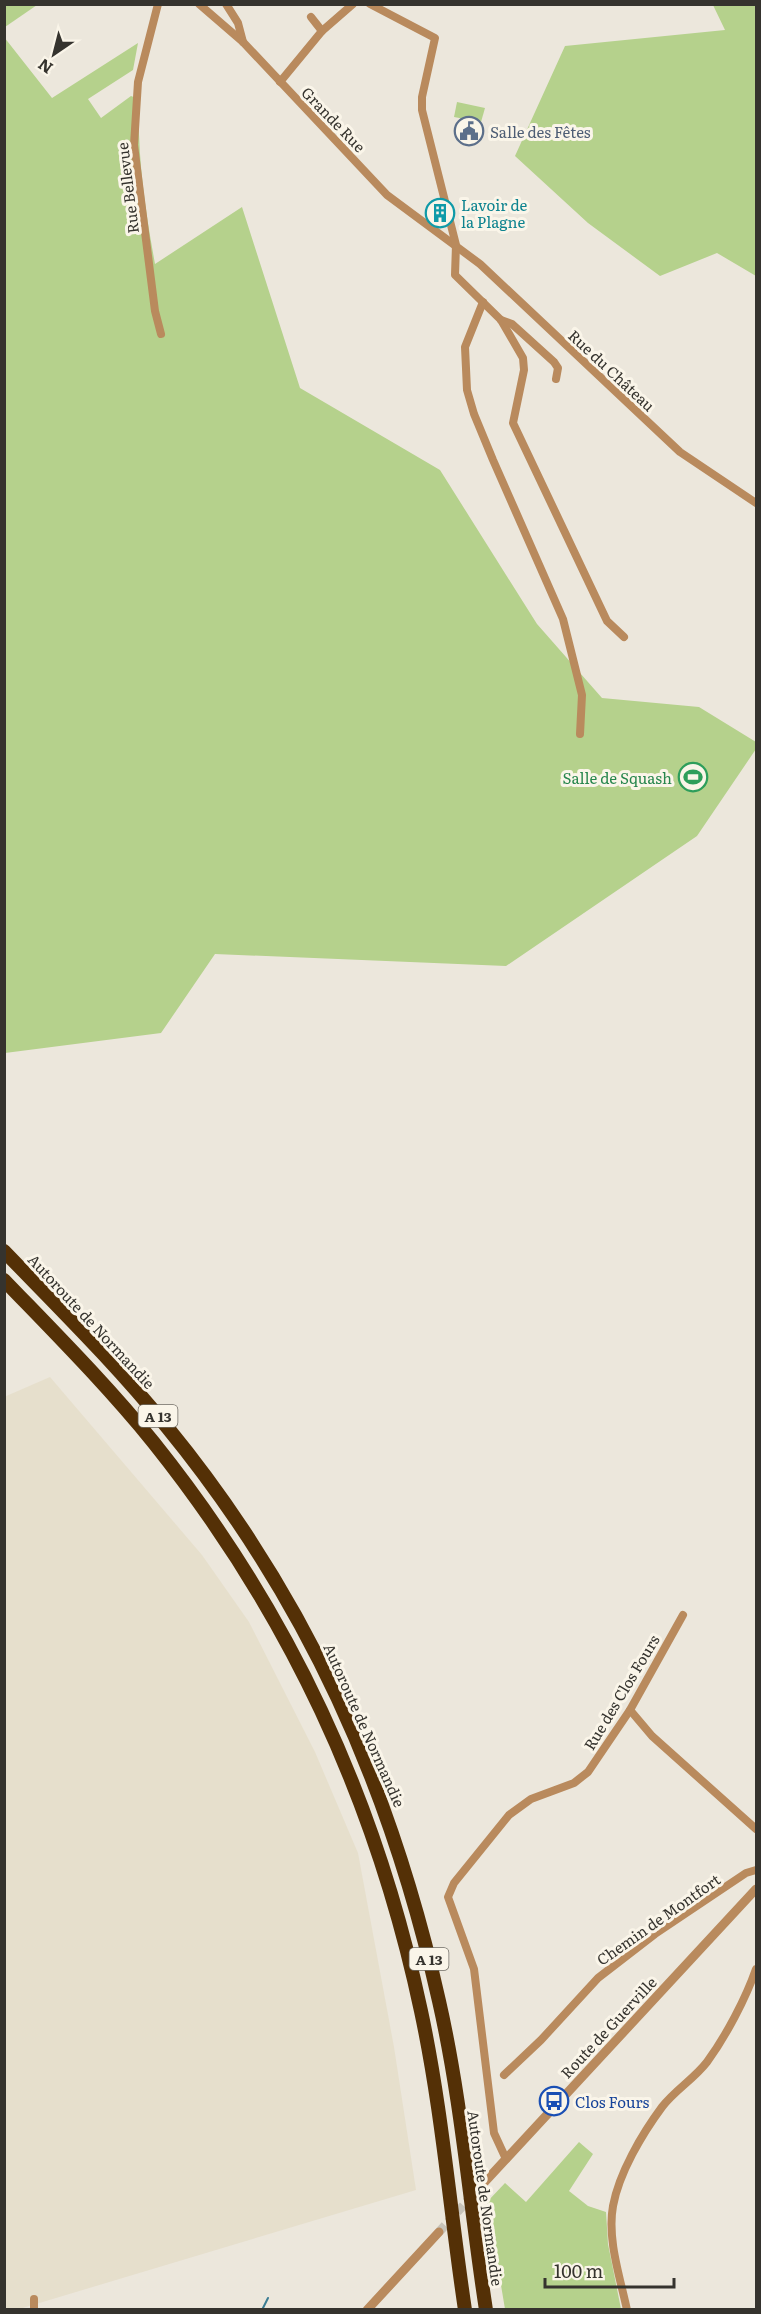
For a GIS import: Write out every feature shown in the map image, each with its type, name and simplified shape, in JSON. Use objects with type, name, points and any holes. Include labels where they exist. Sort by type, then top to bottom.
[{"type":"highway","name":"Autoroute de Normandie","points":[[4,1251],[117,1369],[168,1428],[217,1492],[304,1627],[378,1790],[405,1867],[426,1944],[453,2084],[486,2310]]},
{"type":"highway","name":"A 13","points":[[4,1280],[99,1379],[153,1442],[202,1506],[286,1638],[340,1748],[360,1798],[406,1947],[433,2081],[465,2310]]},
{"type":"street","name":"Rue Bellevue","points":[[158,4],[138,82],[134,145],[155,311],[161,334]]},
{"type":"street","name":"Grande Rue","points":[[199,4],[243,42],[387,195],[456,245]]},
{"type":"street","points":[[226,4],[238,23],[243,42]]},
{"type":"street","points":[[280,82],[322,31],[353,4]]},
{"type":"street","points":[[370,4],[435,38],[422,97],[422,111],[456,245],[455,275],[501,320],[523,358],[524,370],[513,423],[607,621],[624,637]]},
{"type":"street","points":[[311,17],[322,31]]},
{"type":"street","name":"Rue du Château","points":[[456,245],[480,264],[669,443],[756,503]]},
{"type":"street","points":[[483,302],[465,347],[468,390],[474,414],[493,460],[563,619],[582,695],[580,734]]},
{"type":"street","points":[[501,320],[513,324],[554,362],[558,368],[556,380]]},
{"type":"street","name":"Rue des Clos Fours","points":[[506,2159],[495,2140],[474,1969],[448,1897],[454,1883],[509,1815],[531,1799],[574,1783],[588,1772],[630,1710],[683,1615]]},
{"type":"street","points":[[630,1710],[652,1736],[756,1829]]},
{"type":"street","name":"Chemin de Montfort","points":[[504,2075],[541,2040],[598,1978],[655,1934],[746,1873],[756,1870]]},
{"type":"street","name":"Route de Guerville","points":[[482,2186],[756,1889]]},
{"type":"street","points":[[627,2310],[612,2235],[613,2206],[642,2138],[662,2106],[707,2062],[750,1988],[756,1969]]},
{"type":"street","points":[[367,2310],[439,2232]]},
{"type":"street","points":[[34,2299],[34,2310]]},
{"type":"shaded area","points":[[50,1377],[202,1555],[249,1622],[315,1752],[358,1853],[394,2047],[416,2190],[16,2310],[4,2309],[4,1397]]},
{"type":"green space","points":[[5,4],[37,4],[37,5],[5,27]]},
{"type":"green space","points":[[713,5],[756,5],[756,276],[717,253],[660,276],[588,223],[515,156],[565,46],[725,30]]},
{"type":"green space","points":[[4,37],[52,98],[138,43],[133,70],[88,99],[101,118],[131,96],[139,99],[139,141],[155,264],[242,207],[300,388],[440,470],[537,624],[602,698],[699,707],[756,742],[756,749],[697,836],[506,966],[215,954],[161,1033],[5,1053]]},
{"type":"green space","points":[[457,102],[485,108],[481,122],[454,117]]},
{"type":"green space","points":[[579,2142],[593,2154],[569,2191],[588,2206],[606,2212],[608,2244],[621,2309],[505,2309],[487,2202],[505,2183],[526,2202]]},
{"type":"waterway","points":[[262,2310],[268,2298]]},
{"type":"tunnel","points":[[439,2232],[481,2186]]},
{"type":"place","name":"Salle des Fêtes","points":[[469,131]]},
{"type":"place","name":"Lavoir de la Plagne","points":[[440,213]]},
{"type":"place","name":"Salle de Squash","points":[[693,777]]},
{"type":"place","name":"Clos Fours","points":[[554,2101]]}]
